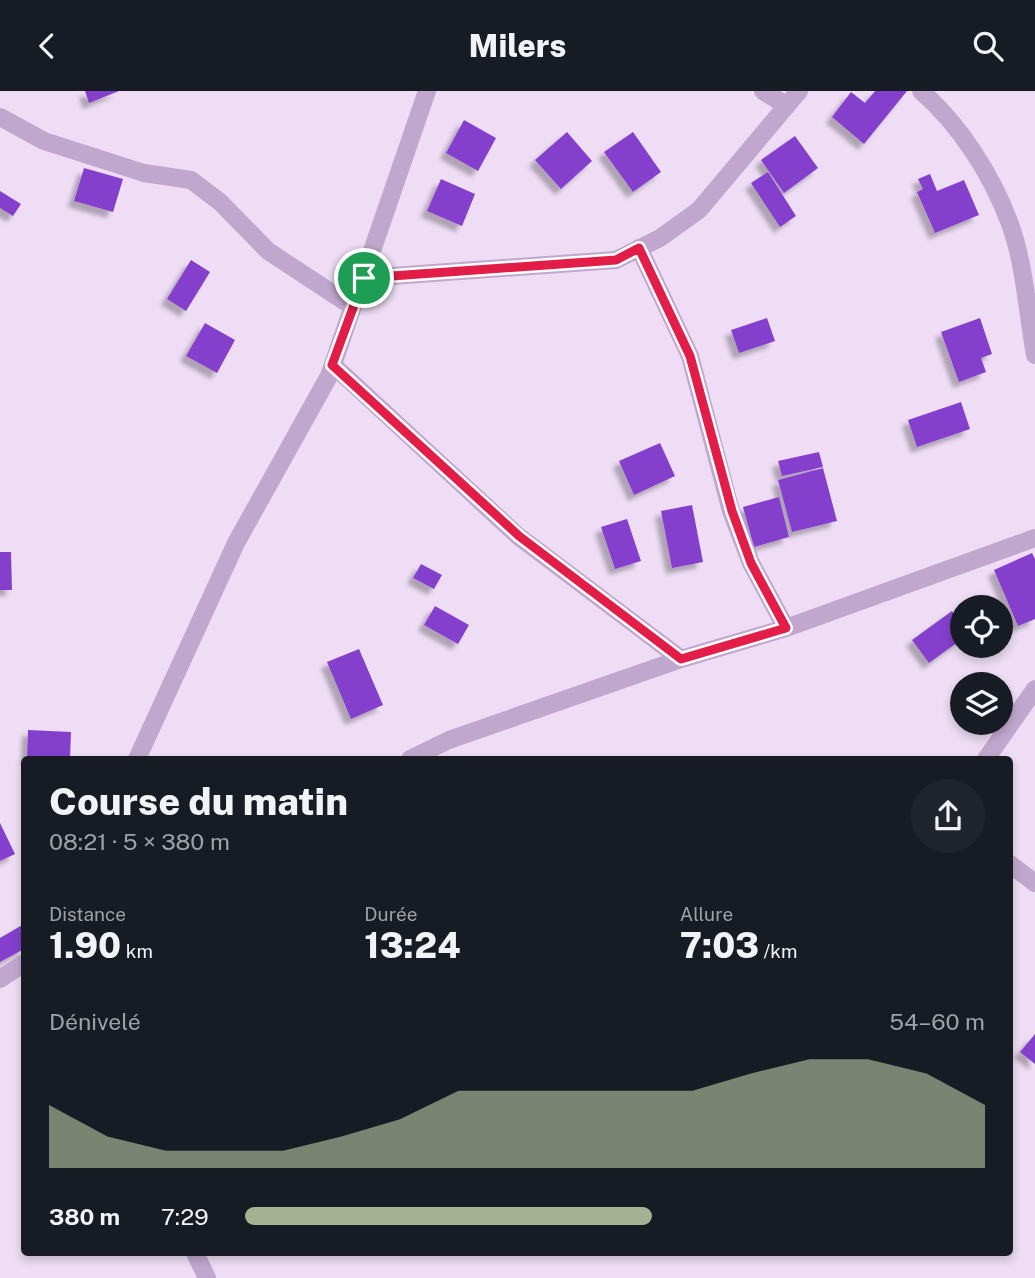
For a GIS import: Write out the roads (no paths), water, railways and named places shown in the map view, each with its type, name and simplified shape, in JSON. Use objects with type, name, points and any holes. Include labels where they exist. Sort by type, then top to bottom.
[{"type":"street","points":[[138,756],[236,543],[332,365],[427,91]]},
{"type":"street","points":[[762,91],[787,106]]},
{"type":"street","points":[[364,278],[616,260],[699,210],[799,91]]},
{"type":"street","points":[[921,91],[944,110],[987,175],[1010,224],[1035,355]]},
{"type":"street","points":[[0,117],[44,141],[144,173],[191,180],[220,202],[268,251],[354,307]]},
{"type":"street","points":[[639,248],[690,356],[732,511],[751,563],[786,628]]},
{"type":"street","points":[[332,365],[519,536],[681,659]]},
{"type":"street","points":[[416,756],[449,740],[681,659],[786,628],[1035,538]]},
{"type":"street","points":[[988,756],[1035,689]]},
{"type":"street","points":[[1013,865],[1035,883]]},
{"type":"street","points":[[0,979],[21,965]]},
{"type":"street","points":[[196,1256],[207,1278]]}]
